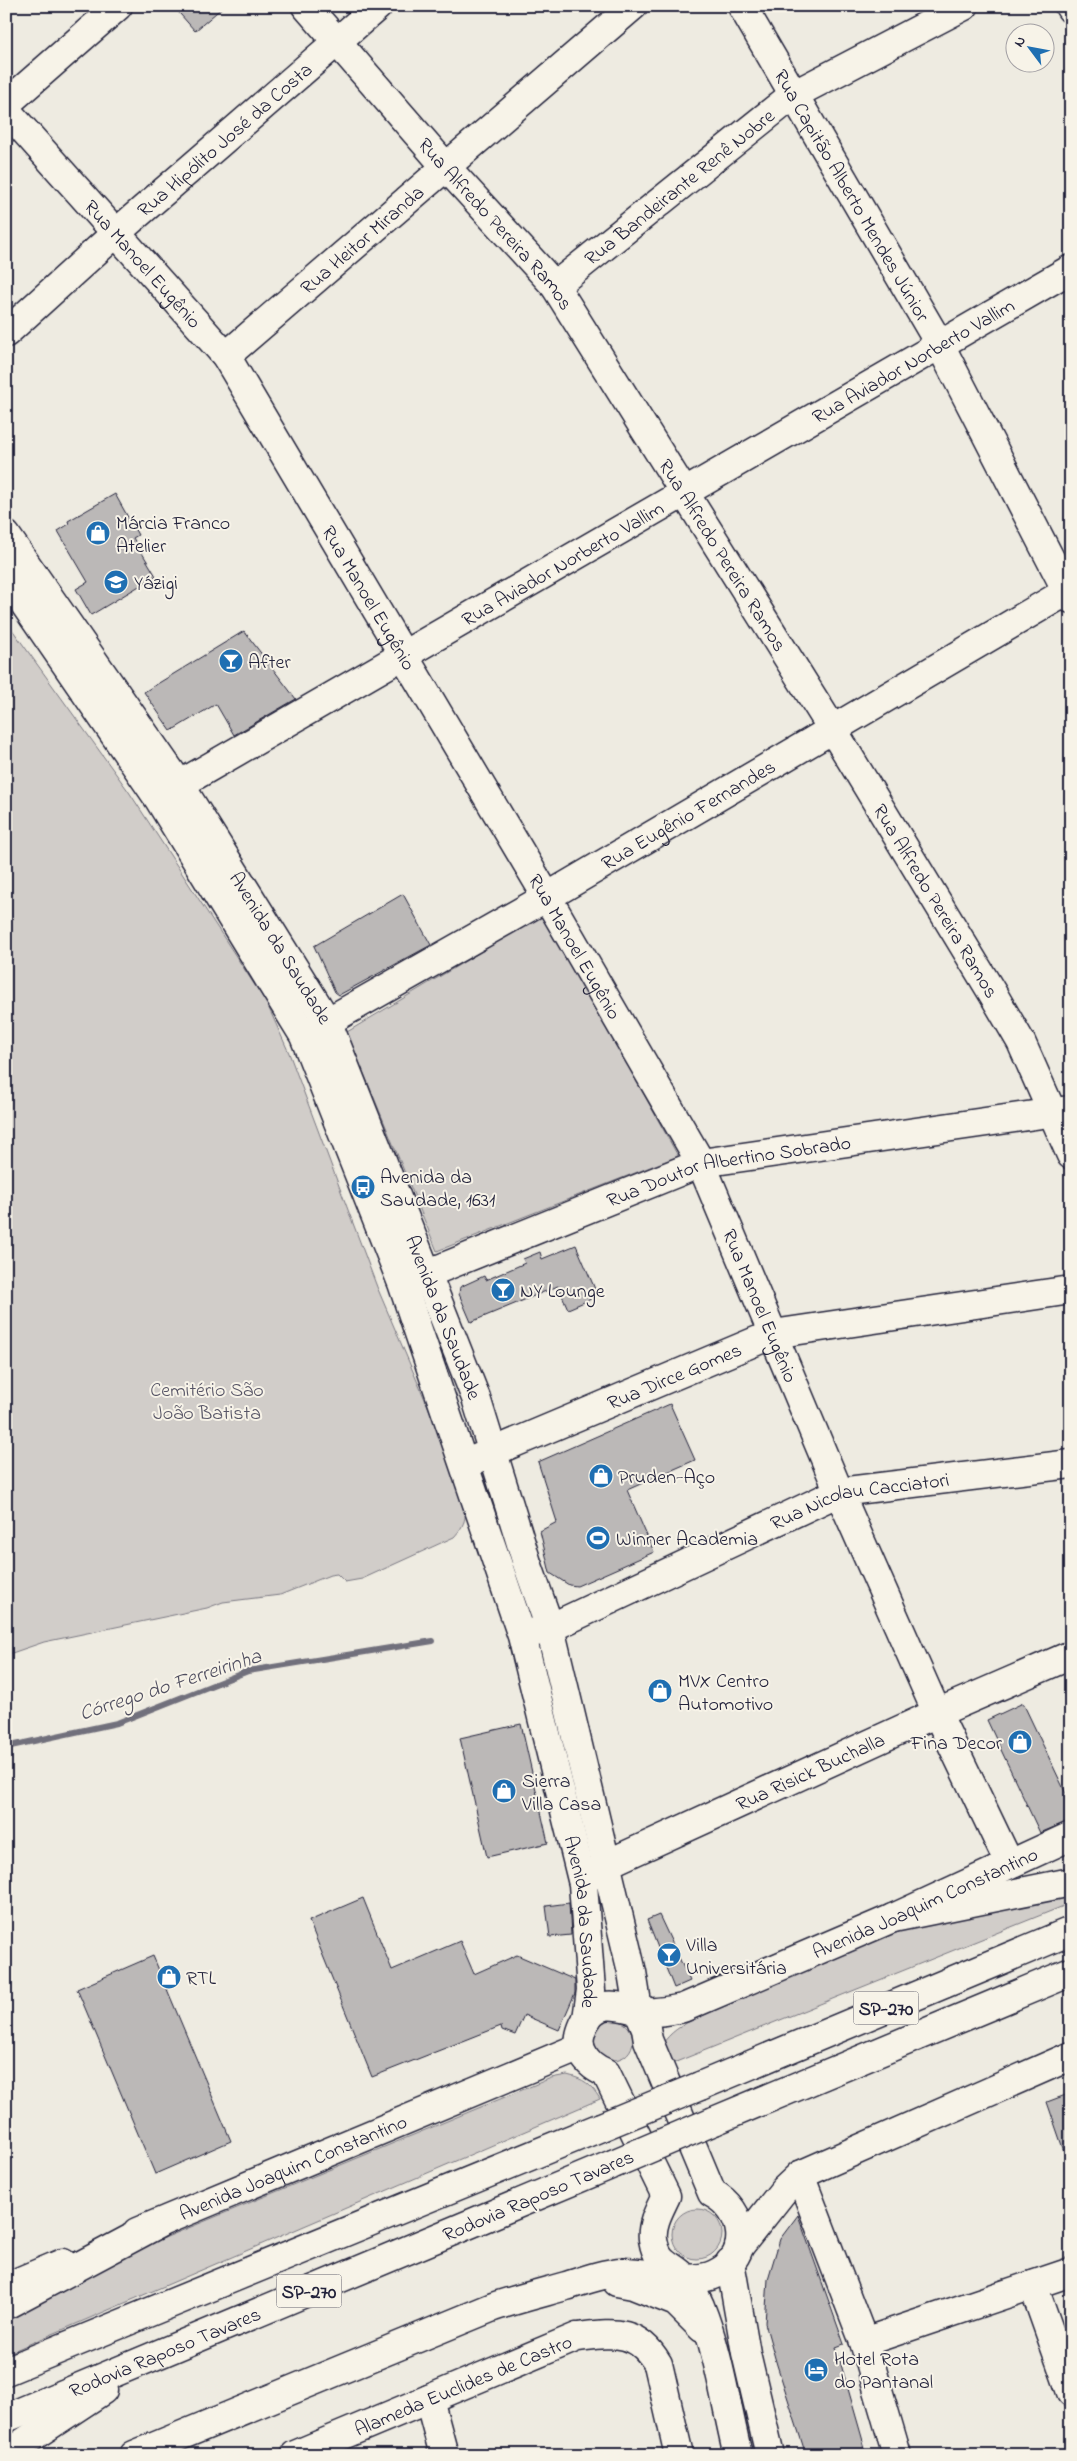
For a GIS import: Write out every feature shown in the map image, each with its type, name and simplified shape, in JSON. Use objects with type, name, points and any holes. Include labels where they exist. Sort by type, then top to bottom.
[{"type":"main road","points":[[6,104],[118,6]]},
{"type":"main road","name":"Rua Alfredo Pereira Ramos","points":[[306,6],[446,168],[555,286],[833,730],[1062,1111],[1071,1155]]},
{"type":"main road","name":"Rua Hipólito José da Costa","points":[[6,333],[116,233],[378,6]]},
{"type":"main road","name":"Rua Heitor Miranda","points":[[226,356],[633,6]]},
{"type":"main road","name":"Rua Capitão Alberto Mendes Júnior","points":[[742,6],[792,95],[940,345],[1069,593]]},
{"type":"main road","name":"Rua Bandeirante Renê Nobre","points":[[555,286],[792,95],[964,6]]},
{"type":"main road","name":"Rua Manoel Eugênio","points":[[6,110],[226,356],[547,897],[701,1163],[839,1492],[937,1713],[1010,1863]]},
{"type":"main road","name":"Rua Aviador Norberto Vallim","points":[[169,791],[1071,269]]},
{"type":"main road","name":"Avenida da Saudade","points":[[6,535],[169,791],[327,1021],[476,1398],[550,1628],[632,1972],[638,2009],[646,2028],[648,2040],[712,2193],[724,2199],[739,2221],[741,2234],[735,2254],[746,2353],[770,2455]]},
{"type":"main road","name":"Avenida da Saudade","points":[[6,577],[169,791],[304,1036],[402,1283],[522,1636],[583,1884],[591,1990],[587,2018],[580,2033],[580,2047]]},
{"type":"main road","name":"Rua Eugênio Fernandes","points":[[304,1036],[1069,593]]},
{"type":"main road","name":"Rua Doutor Albertino Sobrado","points":[[402,1283],[701,1163],[1062,1111]]},
{"type":"main road","name":"Rua Dirce Gomes","points":[[463,1464],[773,1334],[1071,1290]]},
{"type":"main road","name":"Rua Nicolau Cacciatori","points":[[522,1636],[550,1628],[839,1492],[1071,1464]]},
{"type":"main road","name":"Rua Risick Buchalla","points":[[583,1884],[607,1864],[937,1713],[1071,1655]]},
{"type":"main road","points":[[555,1776],[582,1761]]},
{"type":"main road","name":"Avenida Joaquim Constantino","points":[[587,2018],[598,2008],[609,2005],[648,2012],[683,2008],[893,1918],[1071,1836]]},
{"type":"main road","points":[[893,1918],[1071,1882]]},
{"type":"main road","name":"Rodovia Raposo Tavares","points":[[6,2371],[601,2127],[1071,1931]]},
{"type":"main road","name":"Rodovia Raposo Tavares","points":[[6,2418],[1071,1972]]},
{"type":"main road","points":[[580,2047],[590,2063],[606,2072],[666,2196],[654,2223],[653,2238],[657,2252],[665,2265],[684,2277],[699,2305],[709,2336],[738,2455]]},
{"type":"main road","name":"Avenida Joaquim Constantino","points":[[6,2287],[580,2047]]},
{"type":"main road","points":[[134,2455],[492,2307],[593,2277],[621,2272],[696,2278],[715,2274],[735,2254],[784,2190],[800,2175],[1071,2056]]},
{"type":"main road","points":[[800,2175],[864,2342],[897,2455]]},
{"type":"main road","points":[[6,2304],[158,2224]]},
{"type":"main road","points":[[864,2342],[1071,2272]]},
{"type":"main road","points":[[593,2277],[633,2285],[676,2302],[709,2336]]},
{"type":"main road","points":[[1033,2286],[1071,2392]]},
{"type":"main road","name":"Alameda Euclides de Castro","points":[[295,2455],[578,2337],[618,2333],[635,2340],[652,2354],[658,2364],[679,2455]]},
{"type":"main road","points":[[6,2454],[157,2354]]},
{"type":"main road","points":[[429,2398],[444,2455]]},
{"type":"green space","name":"Cemitério São João Batista","points":[[6,621],[129,792],[267,1004],[289,1053],[377,1287],[464,1491],[466,1510],[462,1526],[454,1537],[362,1579],[345,1582],[337,1574],[330,1575],[280,1595],[223,1602],[207,1608],[44,1642],[6,1655]]},
{"type":"green space","points":[[544,914],[678,1156],[437,1251],[347,1032]]},
{"type":"green space","points":[[1071,1891],[1071,1903],[666,2066],[659,2050],[672,2033],[690,2021],[898,1930]]},
{"type":"green space","points":[[617,2020],[624,2023],[630,2029],[633,2040],[632,2048],[624,2057],[617,2060],[609,2060],[602,2057],[594,2048],[593,2036],[596,2029],[605,2021]]},
{"type":"green space","points":[[567,2075],[578,2078],[586,2083],[600,2099],[6,2354],[6,2321],[145,2246],[551,2078]]},
{"type":"green space","points":[[697,2209],[707,2211],[715,2216],[720,2224],[722,2234],[720,2244],[715,2252],[707,2257],[697,2259],[687,2257],[679,2252],[674,2244],[672,2234],[674,2224],[679,2216],[687,2211]]},
{"type":"building","points":[[173,6],[224,6],[195,31]]},
{"type":"building","points":[[115,494],[138,535],[133,538],[156,576],[91,615],[76,589],[88,582],[58,531],[69,524],[68,521]]},
{"type":"building","name":"After","points":[[244,631],[296,699],[234,735],[216,704],[171,731],[144,692]]},
{"type":"building","points":[[403,894],[431,945],[339,995],[335,992],[314,946]]},
{"type":"building","name":"NY Lounge","points":[[576,1245],[598,1296],[568,1309],[558,1286],[471,1322],[459,1294],[460,1287],[484,1276],[486,1280],[525,1263],[523,1259],[540,1252],[542,1259]]},
{"type":"building","points":[[670,1404],[695,1460],[627,1490],[654,1552],[577,1586],[569,1585],[550,1573],[540,1531],[557,1522],[538,1462]]},
{"type":"building","name":"Fina Decor","points":[[1023,1703],[1071,1804],[1071,1820],[1040,1833],[987,1720]]},
{"type":"building","name":"Sierra Villa Casa","points":[[521,1724],[548,1843],[487,1857],[460,1738]]},
{"type":"building","points":[[363,1898],[392,1970],[460,1941],[474,1974],[517,1955],[575,1980],[575,1993],[559,2030],[524,2015],[515,2035],[502,2030],[501,2026],[372,2077],[309,1921]]},
{"type":"building","points":[[569,1903],[571,1935],[550,1937],[546,1906]]},
{"type":"building","name":"Villa Universitária","points":[[659,1915],[690,1981],[674,1988],[647,1920]]},
{"type":"building","points":[[153,1956],[231,2141],[155,2174],[77,1989]]},
{"type":"building","points":[[1071,2093],[1071,2163],[1068,2163],[1047,2102]]},
{"type":"building","points":[[798,2215],[844,2344],[836,2347],[867,2455],[806,2455],[777,2365],[765,2323],[768,2279],[780,2239]]},
{"type":"waterway","name":"Córrego do Ferreirinha","points":[[6,1747],[117,1723],[248,1671],[433,1641]]},
{"type":"place","name":"Márcia Franco Atelier","points":[[98,533]]},
{"type":"place","name":"Yázigi","points":[[116,582]]},
{"type":"place","name":"After","points":[[231,661]]},
{"type":"place","name":"Avenida da Saudade, 1631","points":[[363,1187]]},
{"type":"place","name":"NY Lounge","points":[[503,1290]]},
{"type":"place","name":"Pruden-Aço","points":[[601,1476]]},
{"type":"place","name":"Winner Academia","points":[[598,1538]]},
{"type":"place","name":"MVX Centro Automotivo","points":[[660,1691]]},
{"type":"place","name":"Fina Decor","points":[[1020,1742]]},
{"type":"place","name":"Sierra Villa Casa","points":[[504,1791]]},
{"type":"place","name":"Villa Universitária","points":[[669,1955]]},
{"type":"place","name":"RTL","points":[[169,1977]]},
{"type":"place","name":"Hotel Rota do Pantanal","points":[[816,2370]]}]
